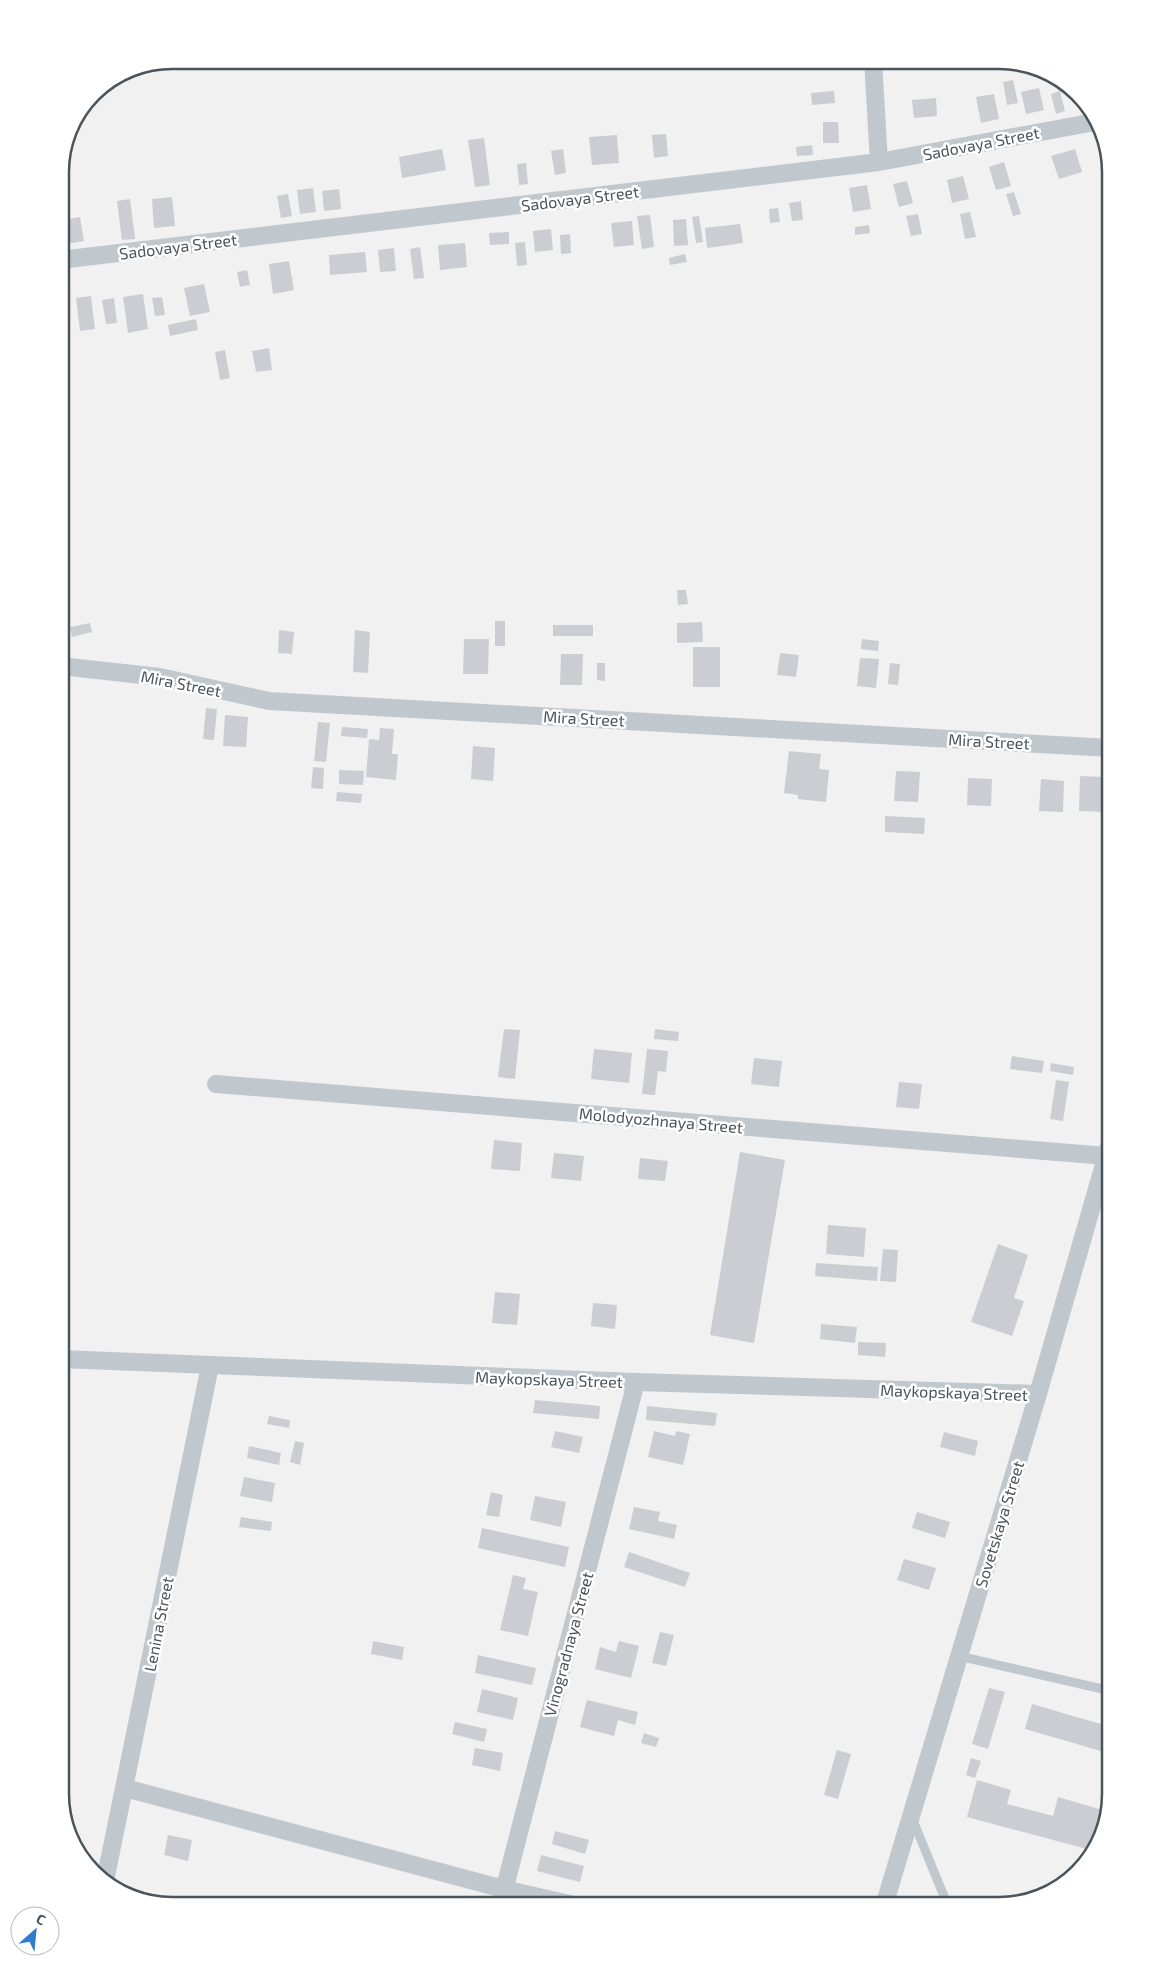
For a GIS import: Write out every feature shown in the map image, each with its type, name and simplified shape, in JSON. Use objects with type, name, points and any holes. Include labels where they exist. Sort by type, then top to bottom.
[{"type":"street","points":[[874,69],[879,162]]},
{"type":"street","name":"Sadovaya Street","points":[[69,259],[879,162],[1090,123]]},
{"type":"street","name":"Mira Street","points":[[69,667],[160,677],[268,701],[1102,747]]},
{"type":"street","name":"Molodyozhnaya Street","points":[[216,1084],[1102,1147]]},
{"type":"street","name":"Sovetskaya Street","points":[[887,1897],[1038,1394],[1102,1172]]},
{"type":"street","name":"Maykopskaya Street","points":[[69,1359],[636,1382],[1038,1394]]},
{"type":"street","name":"Lenina Street","points":[[106,1873],[125,1788],[210,1366]]},
{"type":"street","name":"Vinogradnaya Street","points":[[502,1897],[636,1382]]},
{"type":"street","points":[[125,1788],[502,1897]]},
{"type":"lane","points":[[959,1656],[1102,1689]]},
{"type":"lane","points":[[911,1816],[944,1897]]},
{"type":"building","points":[[1013,80],[1018,103],[1007,105],[1003,82]]},
{"type":"building","points":[[1039,88],[1044,110],[1026,114],[1021,92]]},
{"type":"building","points":[[834,91],[835,103],[812,105],[811,93]]},
{"type":"building","points":[[1060,91],[1065,111],[1056,114],[1051,94]]},
{"type":"building","points":[[994,94],[999,119],[981,123],[976,97]]},
{"type":"building","points":[[936,98],[937,116],[914,118],[912,100]]},
{"type":"building","points":[[823,122],[838,122],[839,143],[823,143]]},
{"type":"building","points":[[666,134],[668,156],[654,158],[652,135]]},
{"type":"building","points":[[617,135],[619,163],[592,165],[589,137]]},
{"type":"building","points":[[484,138],[490,185],[475,187],[468,140]]},
{"type":"building","points":[[812,145],[813,155],[797,156],[796,147]]},
{"type":"building","points":[[442,149],[446,170],[402,178],[399,157]]},
{"type":"building","points":[[563,149],[566,173],[555,175],[551,151]]},
{"type":"building","points":[[1075,149],[1082,172],[1059,179],[1051,156]]},
{"type":"building","points":[[1004,162],[1011,186],[996,190],[989,167]]},
{"type":"building","points":[[526,163],[528,184],[519,185],[517,164]]},
{"type":"building","points":[[963,176],[969,199],[952,203],[947,180]]},
{"type":"building","points":[[907,181],[913,203],[899,207],[893,184]]},
{"type":"building","points":[[867,185],[871,209],[853,212],[849,188]]},
{"type":"building","points":[[313,188],[316,212],[300,214],[297,190]]},
{"type":"building","points":[[339,189],[341,209],[324,211],[322,191]]},
{"type":"building","points":[[1014,192],[1021,214],[1013,216],[1006,194]]},
{"type":"building","points":[[288,194],[292,216],[281,218],[277,196]]},
{"type":"building","points":[[172,197],[175,226],[154,228],[152,199]]},
{"type":"building","points":[[130,199],[135,239],[122,240],[117,201]]},
{"type":"building","points":[[801,201],[803,220],[792,221],[789,203]]},
{"type":"building","points":[[778,208],[780,222],[770,223],[769,209]]},
{"type":"building","points":[[970,212],[976,237],[965,239],[960,214]]},
{"type":"building","points":[[918,214],[922,234],[911,236],[906,216]]},
{"type":"building","points":[[650,215],[654,247],[642,249],[637,216]]},
{"type":"building","points":[[699,216],[703,242],[696,243],[692,217]]},
{"type":"building","points":[[80,217],[84,241],[69,244],[69,219]]},
{"type":"building","points":[[686,219],[688,245],[674,246],[673,220]]},
{"type":"building","points":[[632,221],[634,245],[614,247],[611,223]]},
{"type":"building","points":[[740,224],[743,243],[707,248],[705,228]]},
{"type":"building","points":[[869,225],[870,233],[855,235],[855,227]]},
{"type":"building","points":[[551,229],[553,250],[535,252],[533,231]]},
{"type":"building","points":[[509,232],[509,244],[490,245],[489,233]]},
{"type":"building","points":[[570,234],[571,253],[561,254],[560,235]]},
{"type":"building","points":[[525,242],[527,265],[517,266],[515,243]]},
{"type":"building","points":[[465,243],[467,267],[440,270],[438,245]]},
{"type":"building","points":[[420,247],[424,278],[414,279],[410,249]]},
{"type":"building","points":[[394,248],[396,271],[380,272],[378,250]]},
{"type":"building","points":[[365,252],[367,272],[330,275],[329,255]]},
{"type":"building","points":[[685,254],[687,262],[670,265],[669,258]]},
{"type":"building","points":[[289,261],[294,290],[273,294],[269,264]]},
{"type":"building","points":[[247,270],[250,285],[240,287],[237,272]]},
{"type":"building","points":[[204,284],[210,312],[190,316],[184,288]]},
{"type":"building","points":[[143,294],[148,329],[128,333],[123,297]]},
{"type":"building","points":[[91,296],[95,329],[80,331],[76,298]]},
{"type":"building","points":[[162,297],[165,315],[155,316],[152,298]]},
{"type":"building","points":[[114,298],[117,323],[106,324],[102,300]]},
{"type":"building","points":[[196,319],[198,330],[170,336],[168,325]]},
{"type":"building","points":[[269,348],[272,370],[256,372],[252,351]]},
{"type":"building","points":[[225,350],[230,378],[220,380],[215,352]]},
{"type":"building","points":[[677,590],[686,590],[688,604],[678,605]]},
{"type":"building","points":[[495,621],[505,621],[505,646],[495,646]]},
{"type":"building","points":[[702,622],[703,642],[677,643],[677,623]]},
{"type":"building","points":[[90,623],[92,632],[72,637],[70,627]]},
{"type":"building","points":[[553,625],[593,625],[593,636],[553,636]]},
{"type":"building","points":[[279,630],[294,632],[292,654],[278,653]]},
{"type":"building","points":[[355,630],[370,632],[368,673],[353,672]]},
{"type":"building","points":[[464,639],[489,639],[488,674],[463,674]]},
{"type":"building","points":[[862,639],[879,641],[878,651],[861,649]]},
{"type":"building","points":[[693,647],[720,647],[720,687],[693,687]]},
{"type":"building","points":[[780,653],[799,655],[796,677],[777,675]]},
{"type":"building","points":[[561,654],[583,654],[582,685],[560,685]]},
{"type":"building","points":[[860,658],[879,659],[876,688],[857,686]]},
{"type":"building","points":[[597,663],[605,663],[605,681],[597,680]]},
{"type":"building","points":[[890,663],[900,664],[898,685],[888,684]]},
{"type":"building","points":[[206,708],[217,709],[214,740],[203,739]]},
{"type":"building","points":[[225,715],[248,717],[246,747],[223,746]]},
{"type":"building","points":[[318,722],[330,723],[326,762],[314,761]]},
{"type":"building","points":[[342,727],[368,729],[367,738],[341,736]]},
{"type":"building","points":[[380,728],[394,729],[392,754],[398,754],[396,780],[366,777],[369,739],[379,740]]},
{"type":"building","points":[[473,746],[495,748],[493,781],[471,779]]},
{"type":"building","points":[[789,751],[821,754],[819,769],[829,770],[826,802],[798,799],[798,795],[784,793]]},
{"type":"building","points":[[313,767],[324,768],[323,789],[311,788]]},
{"type":"building","points":[[339,770],[364,771],[363,785],[339,784]]},
{"type":"building","points":[[896,771],[920,772],[918,802],[894,801]]},
{"type":"building","points":[[1080,776],[1102,777],[1102,812],[1079,811]]},
{"type":"building","points":[[968,778],[992,779],[991,806],[967,805]]},
{"type":"building","points":[[1041,779],[1064,781],[1063,812],[1039,811]]},
{"type":"building","points":[[337,792],[362,794],[361,803],[336,801]]},
{"type":"building","points":[[885,816],[925,818],[924,834],[885,832]]},
{"type":"building","points":[[504,1029],[520,1030],[515,1079],[498,1077]]},
{"type":"building","points":[[655,1029],[679,1032],[678,1041],[654,1039]]},
{"type":"building","points":[[594,1049],[632,1053],[629,1083],[591,1079]]},
{"type":"building","points":[[647,1049],[668,1051],[666,1072],[658,1071],[655,1095],[642,1094]]},
{"type":"building","points":[[1012,1056],[1044,1061],[1042,1073],[1010,1069]]},
{"type":"building","points":[[754,1058],[782,1061],[779,1087],[751,1084]]},
{"type":"building","points":[[1051,1063],[1074,1067],[1073,1075],[1050,1071]]},
{"type":"building","points":[[1056,1080],[1069,1082],[1063,1121],[1050,1119]]},
{"type":"building","points":[[899,1082],[922,1084],[919,1109],[896,1107]]},
{"type":"building","points":[[494,1140],[522,1143],[520,1171],[491,1169]]},
{"type":"building","points":[[740,1152],[785,1160],[754,1343],[710,1335]]},
{"type":"building","points":[[554,1153],[584,1156],[581,1181],[551,1178]]},
{"type":"building","points":[[640,1158],[668,1161],[665,1181],[638,1179]]},
{"type":"building","points":[[828,1225],[866,1228],[864,1257],[826,1254]]},
{"type":"building","points":[[998,1244],[1028,1255],[1014,1298],[1024,1301],[1012,1336],[971,1322]]},
{"type":"building","points":[[883,1249],[898,1250],[896,1282],[880,1281]]},
{"type":"building","points":[[816,1263],[878,1267],[877,1281],[815,1276]]},
{"type":"building","points":[[495,1292],[520,1294],[517,1325],[492,1323]]},
{"type":"building","points":[[593,1303],[617,1305],[615,1329],[591,1326]]},
{"type":"building","points":[[821,1324],[857,1327],[855,1343],[820,1339]]},
{"type":"building","points":[[858,1342],[886,1343],[885,1357],[858,1355]]},
{"type":"building","points":[[535,1400],[600,1406],[599,1419],[533,1413]]},
{"type":"building","points":[[647,1406],[717,1413],[715,1426],[646,1420]]},
{"type":"building","points":[[269,1416],[290,1420],[289,1428],[267,1424]]},
{"type":"building","points":[[555,1431],[583,1437],[579,1453],[551,1447]]},
{"type":"building","points":[[654,1431],[675,1436],[676,1431],[690,1434],[683,1465],[648,1457]]},
{"type":"building","points":[[944,1432],[978,1441],[975,1456],[940,1447]]},
{"type":"building","points":[[295,1441],[304,1443],[300,1465],[290,1462]]},
{"type":"building","points":[[249,1446],[281,1453],[279,1465],[247,1458]]},
{"type":"building","points":[[244,1477],[275,1483],[272,1502],[240,1496]]},
{"type":"building","points":[[491,1492],[503,1495],[499,1517],[486,1515]]},
{"type":"building","points":[[535,1496],[566,1502],[561,1527],[530,1520]]},
{"type":"building","points":[[634,1507],[660,1512],[658,1521],[677,1525],[674,1539],[629,1529]]},
{"type":"building","points":[[917,1512],[950,1522],[945,1538],[912,1528]]},
{"type":"building","points":[[241,1517],[272,1522],[271,1531],[239,1527]]},
{"type":"building","points":[[482,1528],[569,1547],[565,1567],[478,1548]]},
{"type":"building","points":[[629,1552],[690,1573],[685,1587],[624,1567]]},
{"type":"building","points":[[904,1559],[936,1568],[929,1590],[897,1580]]},
{"type":"building","points":[[513,1575],[526,1578],[523,1589],[538,1592],[528,1636],[500,1630]]},
{"type":"building","points":[[660,1632],[674,1635],[666,1666],[652,1663]]},
{"type":"building","points":[[373,1641],[404,1647],[402,1660],[371,1654]]},
{"type":"building","points":[[619,1641],[639,1646],[631,1678],[595,1669],[600,1647],[616,1652]]},
{"type":"building","points":[[478,1655],[536,1668],[532,1685],[475,1673]]},
{"type":"building","points":[[989,1688],[1005,1692],[988,1749],[972,1744]]},
{"type":"building","points":[[482,1689],[518,1698],[513,1720],[477,1712]]},
{"type":"building","points":[[587,1700],[638,1712],[635,1725],[618,1720],[614,1736],[580,1727]]},
{"type":"building","points":[[1032,1704],[1102,1724],[1102,1751],[1025,1729]]},
{"type":"building","points":[[455,1722],[487,1729],[484,1742],[452,1734]]},
{"type":"building","points":[[644,1733],[659,1738],[656,1747],[641,1743]]},
{"type":"building","points":[[475,1748],[503,1753],[500,1771],[472,1765]]},
{"type":"building","points":[[837,1750],[851,1754],[838,1799],[824,1795]]},
{"type":"building","points":[[971,1758],[981,1761],[975,1778],[966,1775]]},
{"type":"building","points":[[977,1780],[1011,1790],[1007,1804],[1053,1816],[1058,1797],[1101,1809],[1099,1821],[1086,1849],[967,1817]]},
{"type":"building","points":[[555,1831],[589,1840],[585,1854],[552,1844]]},
{"type":"building","points":[[168,1835],[192,1840],[188,1861],[164,1855]]},
{"type":"building","points":[[541,1855],[584,1866],[580,1882],[537,1871]]}]
